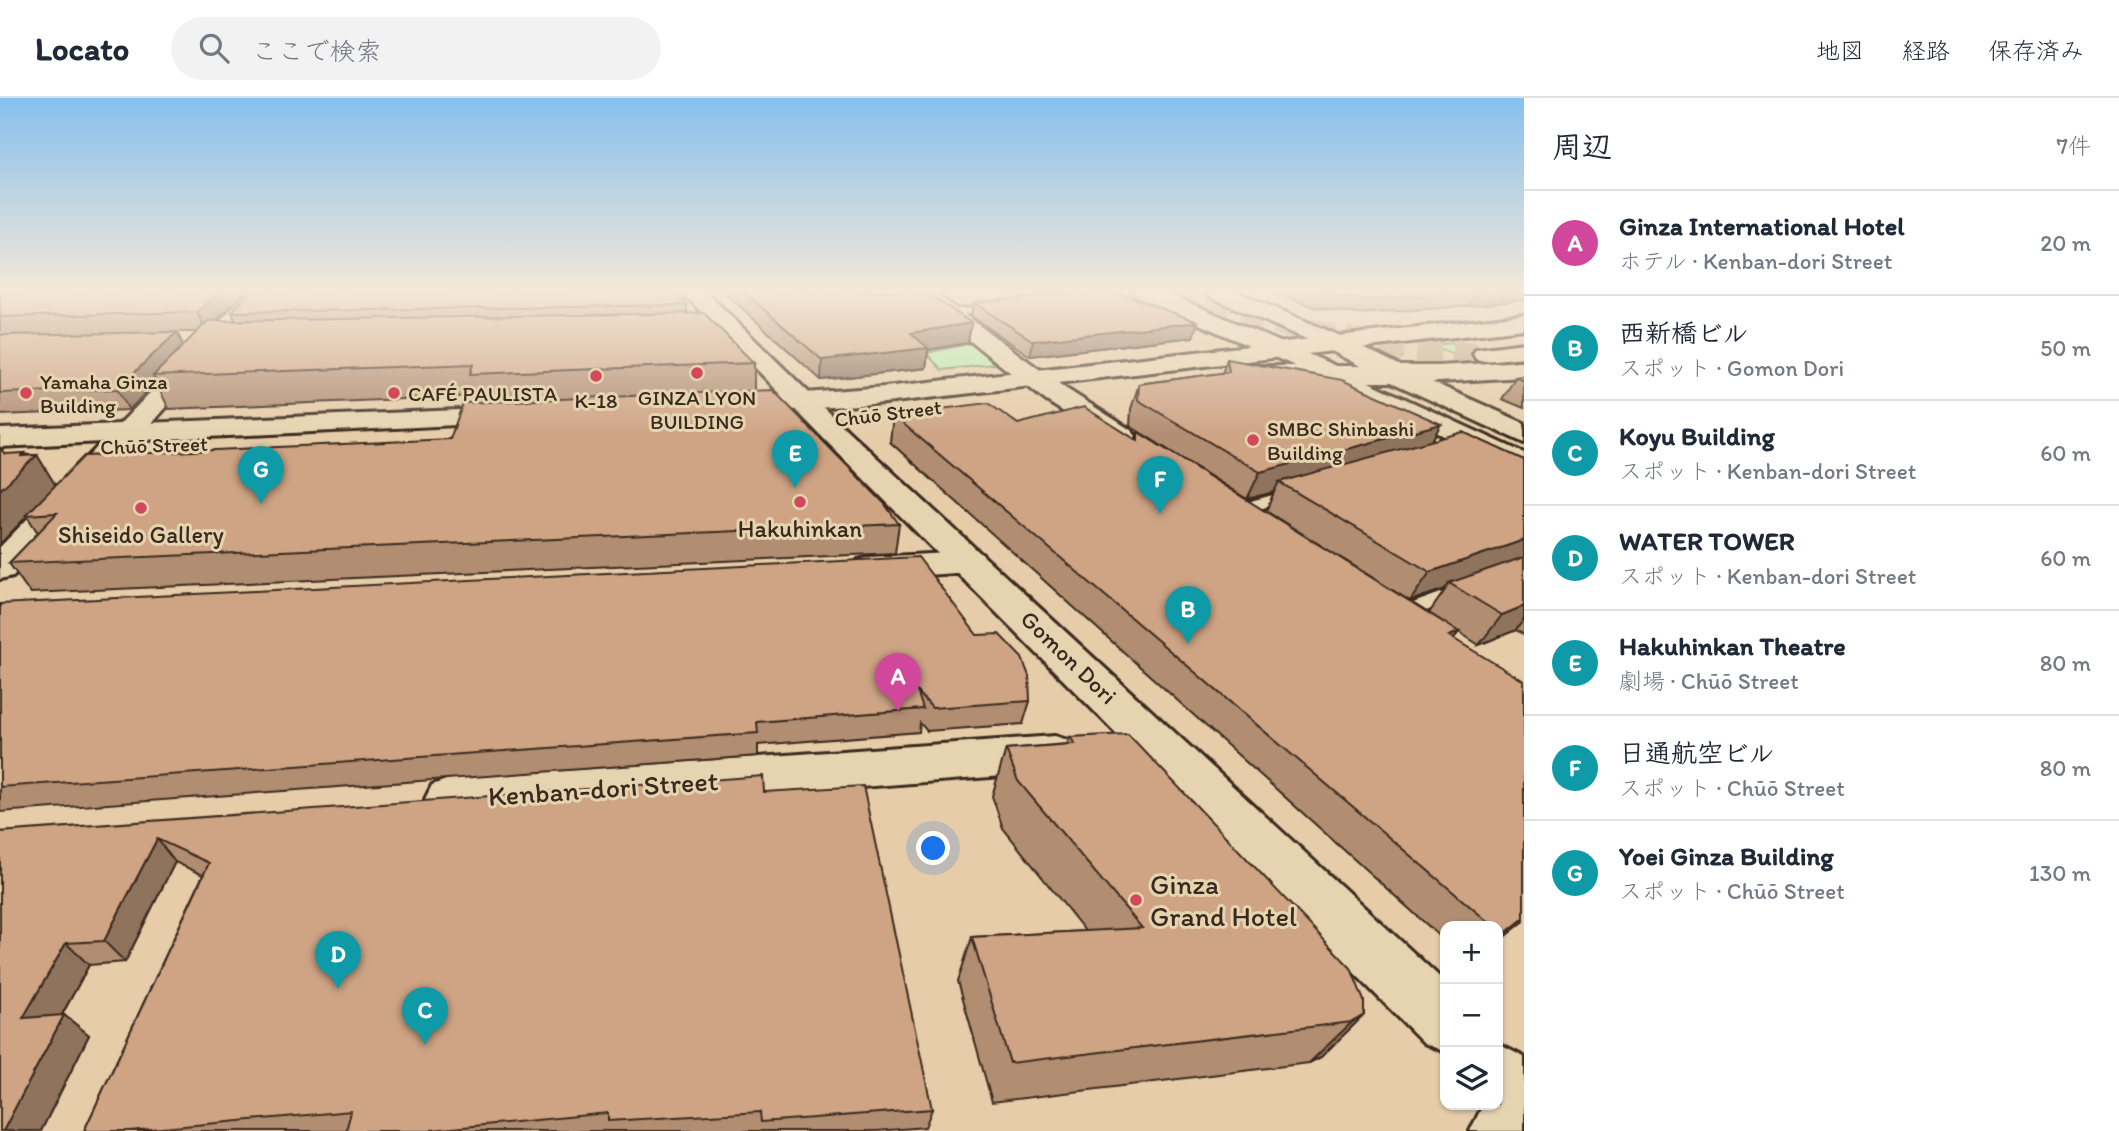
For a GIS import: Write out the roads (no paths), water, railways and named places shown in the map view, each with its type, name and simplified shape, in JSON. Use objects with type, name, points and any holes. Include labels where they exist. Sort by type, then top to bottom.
[{"type":"main road","name":"Gomon Dori","points":[[742,339],[814,413],[1440,1017]]},
{"type":"main road","points":[[983,339],[1045,385],[1142,450]]},
{"type":"main road","points":[[1257,339],[1329,372],[1467,446],[1524,465]]},
{"type":"main road","points":[[1325,339],[1524,434]]},
{"type":"main road","name":"Chūō Street","points":[[713,416],[814,413],[1045,385],[1275,346],[1347,339]]},
{"type":"main road","points":[[177,341],[252,341]]},
{"type":"main road","points":[[0,568],[214,341]]},
{"type":"main road","points":[[1485,354],[1524,350]]},
{"type":"main road","name":"Chūō Street","points":[[1045,385],[1227,375],[1329,372],[1468,374],[1524,369]]},
{"type":"main road","name":"Chūō Street","points":[[0,438],[122,439],[533,423]]},
{"type":"main road","name":"Chūō Street","points":[[0,453],[122,439]]},
{"type":"main road","points":[[1224,503],[1270,533]]},
{"type":"main road","points":[[843,569],[970,563]]},
{"type":"main road","points":[[1386,608],[1432,638]]},
{"type":"main road","name":"Kenban-dori Street","points":[[403,803],[1164,748]]},
{"type":"main road","points":[[1503,1080],[1524,1101]]},
{"type":"main road","points":[[1503,1131],[1524,1110]]},
{"type":"lane","points":[[1224,503],[1317,487]]},
{"type":"lane","points":[[1386,608],[1472,588]]},
{"type":"tunnel","points":[[1351,339],[1405,348],[1485,354]]},
{"type":"place","name":"GINZA LYON BUILDING","points":[[697,373]]},
{"type":"place","name":"K-18","points":[[596,376]]},
{"type":"place","name":"Yamaha Ginza Building","points":[[26,393]]},
{"type":"place","name":"CAFÉ PAULISTA","points":[[394,393]]},
{"type":"place","name":"SMBC Shinbashi Building","points":[[1253,440]]},
{"type":"place","name":"Hakuhinkan Theatre","points":[[795,488]]},
{"type":"place","name":"Hakuhinkan","points":[[800,502]]},
{"type":"place","name":"Yoei Ginza Building","points":[[261,504]]},
{"type":"place","name":"Shiseido Gallery","points":[[141,508]]},
{"type":"place","name":"日通航空ビル","points":[[1160,514]]},
{"type":"place","name":"西新橋ビル","points":[[1188,644]]},
{"type":"place","name":"Ginza International Hotel","points":[[898,711]]},
{"type":"place","name":"Ginza Grand Hotel","points":[[1136,900]]},
{"type":"place","name":"WATER TOWER","points":[[338,989]]},
{"type":"place","name":"Koyu Building","points":[[425,1045]]}]
